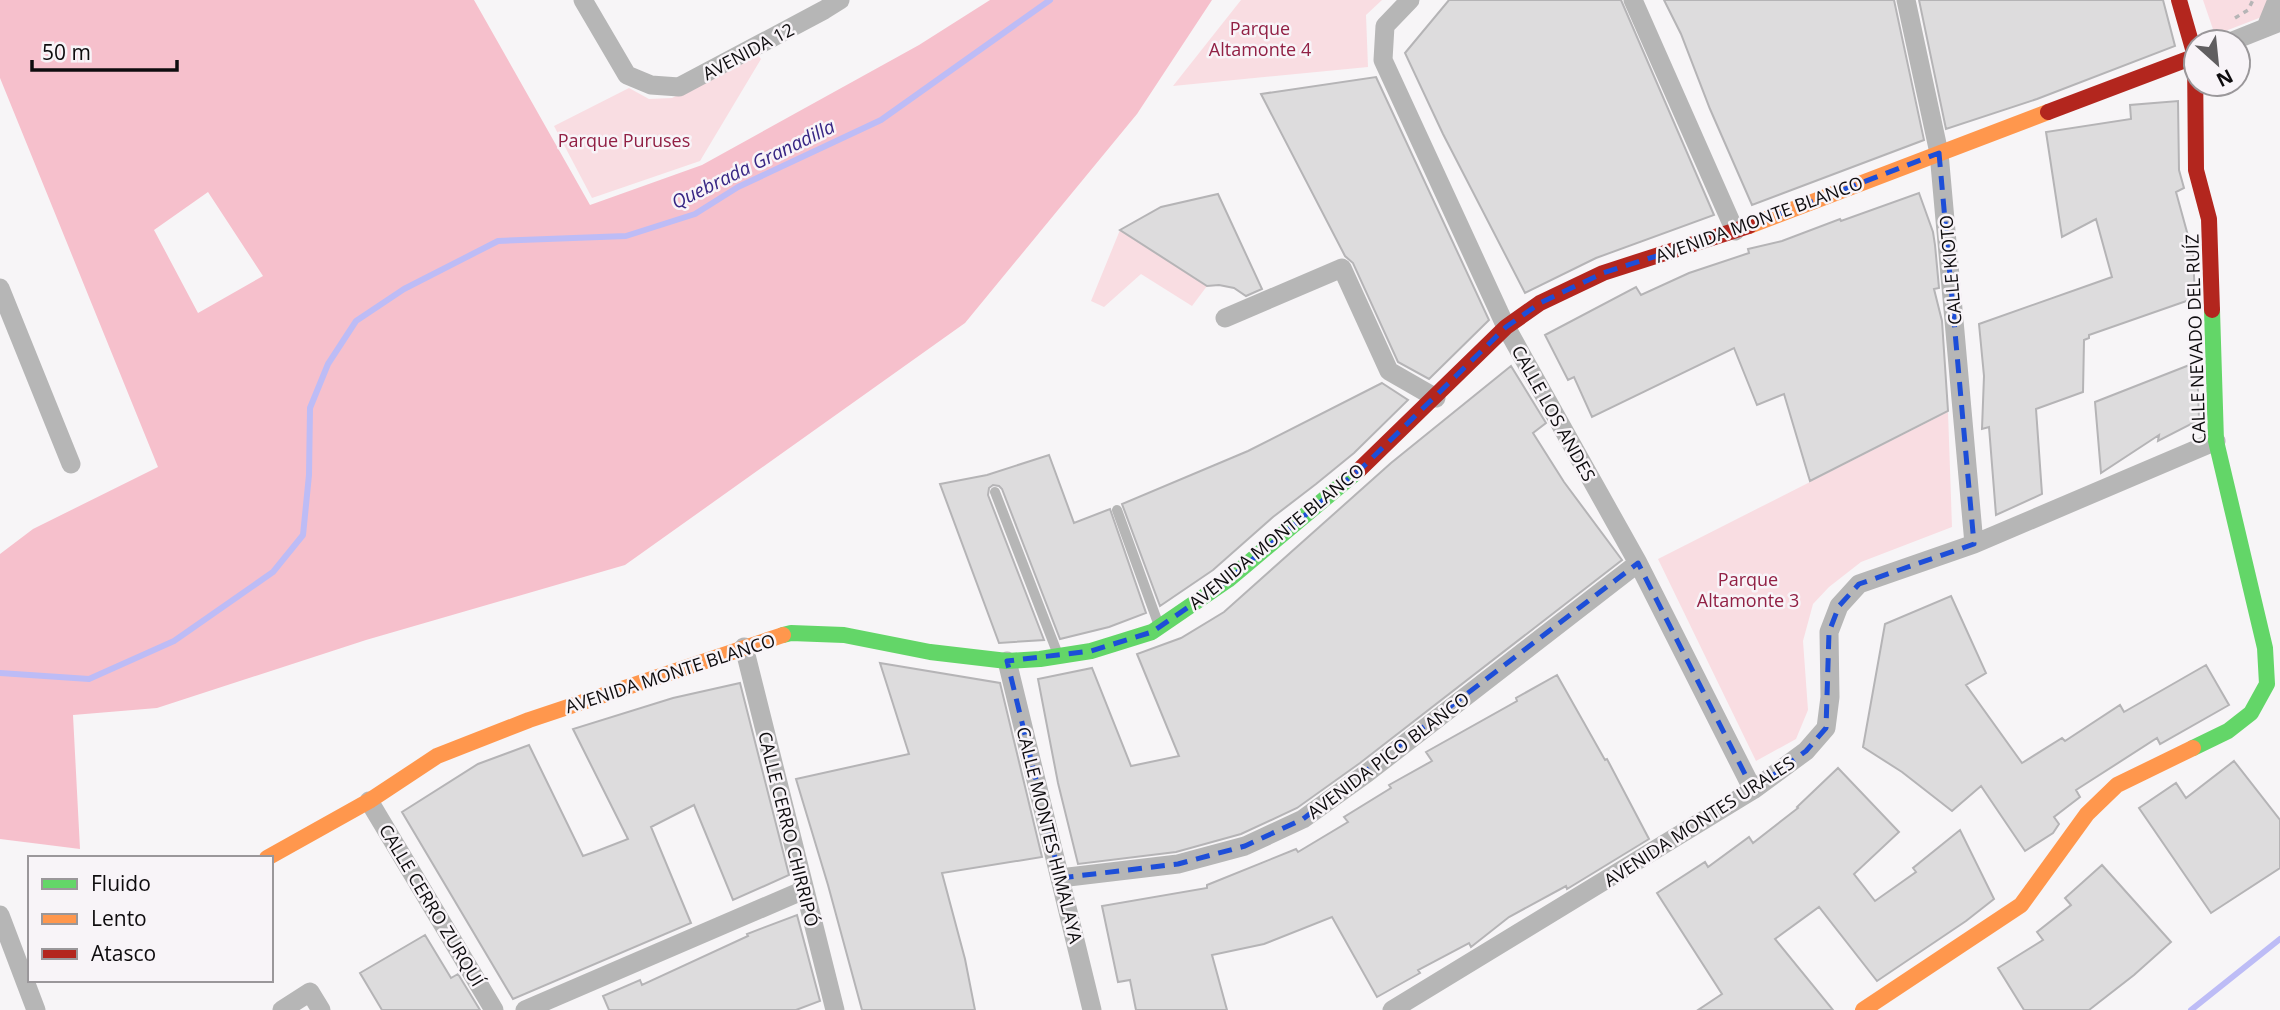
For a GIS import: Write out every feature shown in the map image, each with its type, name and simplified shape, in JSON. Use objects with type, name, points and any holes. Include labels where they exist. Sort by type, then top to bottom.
[{"type":"street","name":"AVENIDA 12","points":[[583,0],[626,75],[651,85],[679,87],[839,0]]},
{"type":"street","name":"CALLE LOS ANDES","points":[[1410,0],[1385,26],[1383,60],[1506,327],[1638,563],[1753,790]]},
{"type":"street","points":[[1633,0],[1735,230]]},
{"type":"street","name":"CALLE KIOTO","points":[[1906,0],[1939,153],[1974,544]]},
{"type":"street","name":"CALLE NEVADO DEL RUÍZ","points":[[2179,0],[2188,28]]},
{"type":"street","points":[[2252,33],[2273,25],[2277,0]]},
{"type":"street","name":"AVENIDA MONTE BLANCO","points":[[271,856],[369,801],[437,756],[528,720],[791,633],[844,635],[930,652],[1007,661],[1091,651],[1152,632],[1228,580],[1365,465],[1506,327],[1540,303],[1603,273],[1735,230],[2182,61]]},
{"type":"street","name":"CALLE NEVADO DEL RUÍZ","points":[[1863,1010],[2021,905],[2087,814],[2117,785],[2228,732],[2252,713],[2267,684],[2264,648],[2216,441],[2209,219],[2196,170],[2196,98]]},
{"type":"street","points":[[1225,318],[1342,268],[1390,372],[1436,398]]},
{"type":"street","points":[[0,288],[71,464]]},
{"type":"street","name":"AVENIDA MONTES URALES","points":[[1392,1010],[1753,790],[1806,751],[1826,728],[1830,697],[1829,632],[1839,606],[1859,584],[1974,544],[2216,441]]},
{"type":"street","name":"AVENIDA PICO BLANCO","points":[[1060,878],[1178,864],[1245,846],[1303,819],[1367,773],[1638,563]]},
{"type":"street","name":"CALLE CERRO CHIRRIPÓ","points":[[744,647],[835,1010]]},
{"type":"street","name":"CALLE MONTES HIMALAYA","points":[[1007,661],[1092,1010]]},
{"type":"street","name":"CALLE CERRO ZURQUÍ","points":[[369,801],[495,1010]]},
{"type":"street","points":[[525,1010],[804,890]]},
{"type":"street","points":[[0,915],[28,967]]},
{"type":"street","points":[[36,1010],[38,985]]},
{"type":"street","points":[[282,1010],[310,992],[321,1010]]},
{"type":"lane","points":[[995,492],[1059,656]]},
{"type":"lane","points":[[1117,510],[1160,627]]},
{"type":"highlighted area","points":[[1939,153],[1974,544],[1859,584],[1839,606],[1829,632],[1826,728],[1806,751],[1753,790],[1638,563],[1303,819],[1245,846],[1178,864],[1060,878],[1007,661],[1091,651],[1152,632],[1228,580],[1365,465],[1506,327],[1540,303],[1603,273],[1735,231]]},
{"type":"green space","name":"Parque Altamonte 4","points":[[1241,0],[1382,0],[1366,15],[1368,67],[1173,86]]},
{"type":"green space","points":[[2203,0],[2280,0],[2272,13],[2233,28],[2213,28]]},
{"type":"green space","name":"Parque Puruses","points":[[757,54],[761,59],[700,161],[592,198],[554,126],[629,88],[649,99],[672,98]]},
{"type":"green space","points":[[1120,230],[1207,286],[1192,306],[1141,274],[1104,307],[1091,301]]},
{"type":"green space","name":"Parque Altamonte 3","points":[[1948,412],[1952,527],[1861,562],[1829,587],[1813,604],[1803,641],[1808,710],[1796,739],[1756,761],[1658,559]]},
{"type":"shaded area","points":[[0,0],[474,0],[590,205],[702,165],[919,45],[990,0],[1212,0],[1137,114],[965,323],[625,565],[366,640],[157,708],[73,715],[80,849],[0,839],[0,554],[33,529],[158,467],[0,78]],"holes":[[[208,192],[263,276],[198,313],[154,230]]]},
{"type":"building","points":[[1449,0],[1621,0],[1714,215],[1596,258],[1525,293],[1443,134],[1405,53]]},
{"type":"building","points":[[1664,0],[1894,0],[1924,140],[1752,205],[1681,34]]},
{"type":"building","points":[[1919,0],[2163,0],[2175,46],[2037,99],[1946,129]]},
{"type":"building","points":[[1376,77],[1489,320],[1429,379],[1398,362],[1353,263],[1345,256],[1261,94]]},
{"type":"building","points":[[2178,101],[2179,170],[2184,188],[2176,192],[2193,254],[2195,298],[2089,335],[2089,338],[2084,340],[2083,392],[2036,409],[2042,494],[1996,515],[1989,427],[1982,429],[1984,376],[1979,324],[2112,277],[2096,219],[2062,237],[2046,132],[2131,119],[2130,105]]},
{"type":"building","points":[[1919,193],[1935,245],[1939,288],[1934,289],[1942,321],[1948,411],[1810,481],[1784,394],[1757,405],[1734,348],[1592,417],[1574,377],[1568,380],[1545,335],[1636,287],[1641,295],[1689,273],[1749,253],[1748,249],[1782,241]]},
{"type":"building","points":[[1218,194],[1262,289],[1246,296],[1234,288],[1207,286],[1120,230],[1161,207]]},
{"type":"building","points":[[2197,362],[2199,420],[2158,441],[2159,435],[2101,473],[2095,402]]},
{"type":"building","points":[[1511,366],[1546,423],[1533,433],[1564,482],[1622,560],[1360,763],[1297,808],[1241,834],[1176,852],[1078,864],[1058,783],[1038,679],[1092,668],[1131,766],[1179,756],[1137,654],[1181,638],[1224,612],[1391,463]]},
{"type":"building","points":[[1382,383],[1408,400],[1354,453],[1273,517],[1213,570],[1160,606],[1122,504],[1248,451]]},
{"type":"building","points":[[1049,455],[1074,523],[1110,509],[1146,613],[1109,627],[1060,639],[1002,489],[993,485],[989,488],[988,495],[1044,640],[999,643],[940,484],[987,475]]},
{"type":"building","points":[[1951,596],[1986,673],[1966,685],[2022,763],[2062,738],[2065,741],[2120,705],[2124,712],[2206,665],[2229,705],[2160,744],[2157,738],[2076,790],[2080,797],[2054,817],[2059,824],[2053,833],[2025,851],[1981,786],[1952,811],[1902,772],[1863,747],[1885,624]]},
{"type":"building","points":[[880,663],[1000,683],[1042,857],[942,873],[965,959],[975,1010],[862,1010],[796,779],[909,754]]},
{"type":"building","points":[[1557,675],[1605,760],[1607,759],[1649,839],[1567,889],[1566,886],[1509,917],[1471,947],[1469,943],[1418,970],[1420,973],[1377,997],[1332,917],[1264,944],[1212,955],[1227,1010],[1136,1010],[1130,980],[1118,982],[1102,906],[1207,888],[1207,885],[1296,849],[1298,852],[1348,822],[1344,817],[1391,788],[1389,785],[1432,761],[1426,752],[1517,701],[1516,698]]},
{"type":"building","points":[[740,683],[789,875],[733,900],[694,805],[651,827],[691,923],[513,999],[402,812],[478,764],[529,745],[583,856],[597,851],[628,839],[573,729],[673,698]]},
{"type":"building","points":[[2234,761],[2280,820],[2280,868],[2211,913],[2139,808],[2176,783],[2186,798]]},
{"type":"building","points":[[1838,768],[1899,832],[1854,874],[1875,901],[1916,872],[1913,868],[1960,830],[1994,899],[1877,981],[1819,907],[1775,939],[1833,1010],[1698,1010],[1722,994],[1657,893],[1705,862],[1708,867],[1749,837],[1753,843],[1798,808]]},
{"type":"building","points":[[2102,865],[2171,942],[2089,1010],[2024,1010],[1998,968],[2043,940],[2037,932],[2071,905],[2065,898]]},
{"type":"building","points":[[797,915],[820,1001],[796,1010],[609,1010],[603,996],[640,980],[642,985],[748,936],[747,934]]},
{"type":"building","points":[[425,935],[451,978],[458,974],[480,1010],[382,1010],[360,973]]},
{"type":"waterway","name":"Quebrada Granadilla","points":[[0,673],[89,679],[174,641],[273,572],[303,535],[309,475],[310,408],[328,364],[356,321],[404,289],[498,241],[626,236],[695,214],[738,187],[881,120],[1050,0]]},
{"type":"waterway","points":[[2191,1010],[2280,939]]},
{"type":"traffic: fast","points":[[2193,748],[2228,731],[2251,713],[2267,684],[2265,648],[2216,441],[2212,310]]},
{"type":"traffic: fast","points":[[783,635],[844,635],[930,652],[1007,661],[1091,651],[1152,632],[1228,580],[1359,470]]},
{"type":"traffic: slow","points":[[1749,226],[2048,112]]},
{"type":"traffic: slow","points":[[271,856],[369,801],[437,756],[529,720],[783,635]]},
{"type":"traffic: slow","points":[[1863,1010],[2021,905],[2087,814],[2117,785],[2193,748]]},
{"type":"traffic: jam","points":[[2179,0],[2195,56],[2196,170],[2209,219],[2212,310]]},
{"type":"traffic: jam","points":[[2048,112],[2182,61]]},
{"type":"traffic: jam","points":[[1359,470],[1506,327],[1540,303],[1603,273],[1749,226]]}]
